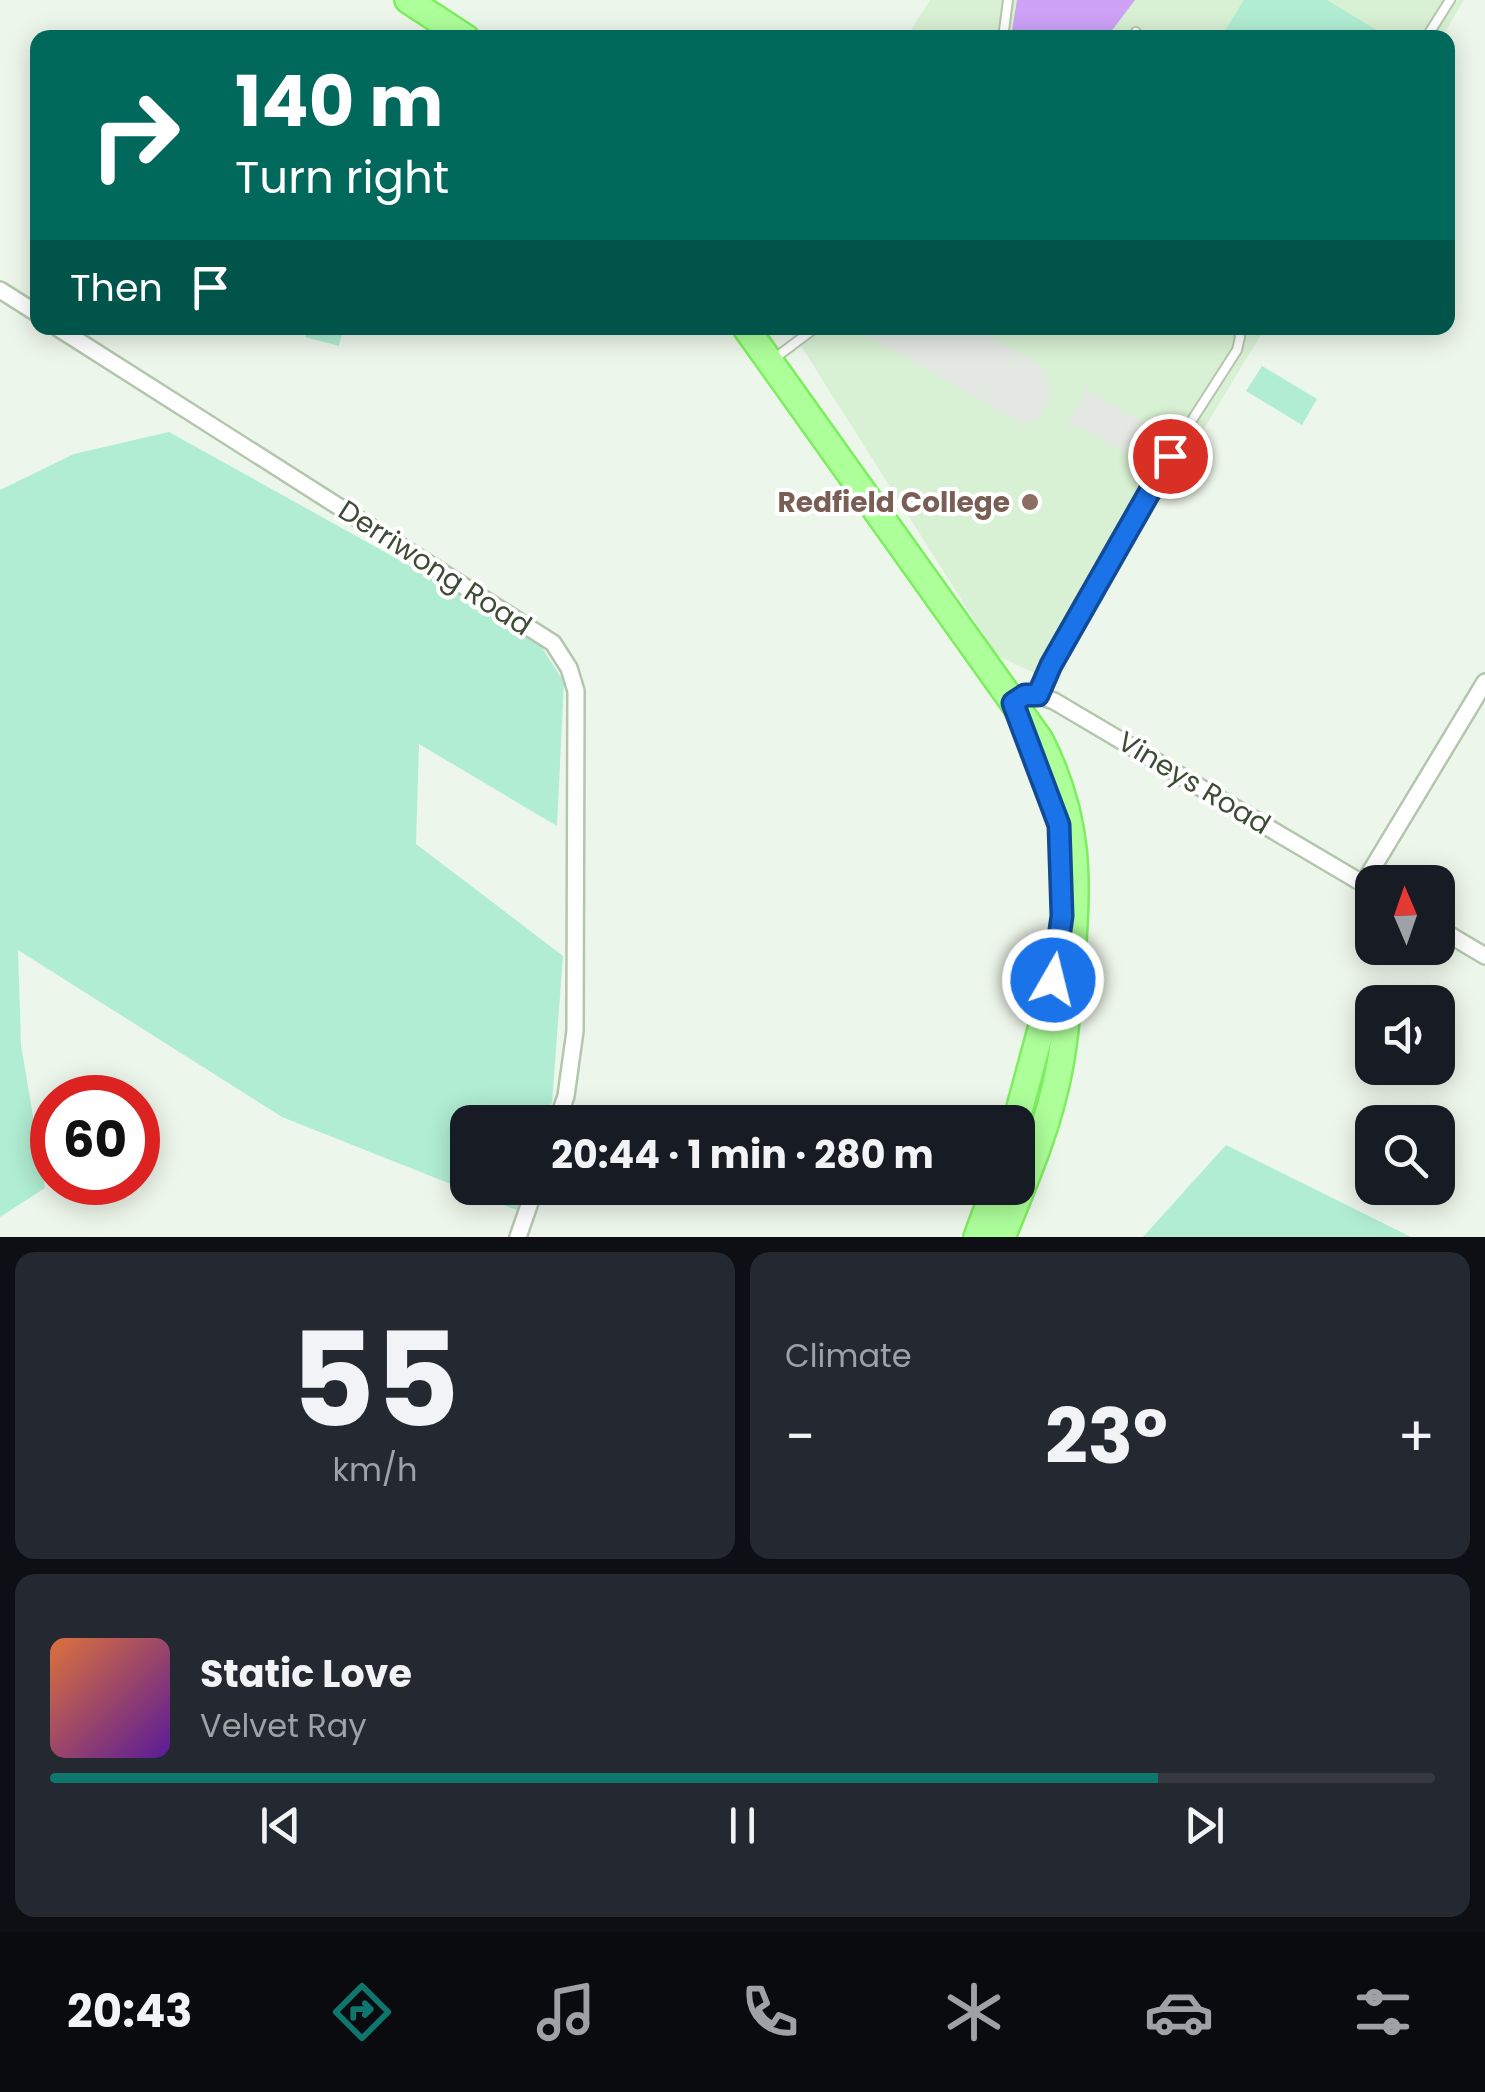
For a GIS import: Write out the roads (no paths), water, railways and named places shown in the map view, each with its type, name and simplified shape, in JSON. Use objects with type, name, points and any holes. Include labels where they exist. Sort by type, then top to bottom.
[{"type":"main road","points":[[408,0],[454,30]]},
{"type":"main road","points":[[751,335],[1040,740],[1060,784],[1073,837],[1076,912],[1059,1070],[1036,1150],[1002,1237]]},
{"type":"main road","points":[[1013,703],[1059,825],[1063,874],[1053,980],[1020,1105]]},
{"type":"main road","points":[[977,1237],[989,1205]]},
{"type":"street","points":[[0,290],[30,309]]},
{"type":"street","name":"Derriwong Road","points":[[69,335],[553,643],[564,660],[576,691],[574,1031],[563,1105]]},
{"type":"street","points":[[1380,865],[1485,682]]},
{"type":"street","points":[[1013,703],[1025,695],[1038,695]]},
{"type":"street","name":"Vineys Road","points":[[1038,695],[1091,722],[1355,878]]},
{"type":"street","points":[[1455,938],[1485,956]]},
{"type":"street","points":[[518,1237],[528,1205]]},
{"type":"lane","points":[[1004,30],[1008,0]]},
{"type":"lane","points":[[1431,30],[1450,0]]},
{"type":"lane","points":[[771,361],[806,335]]},
{"type":"lane","points":[[1038,695],[1110,560],[1236,350],[1239,335]]},
{"type":"place","name":"Redfield College","points":[[1030,502]]}]
